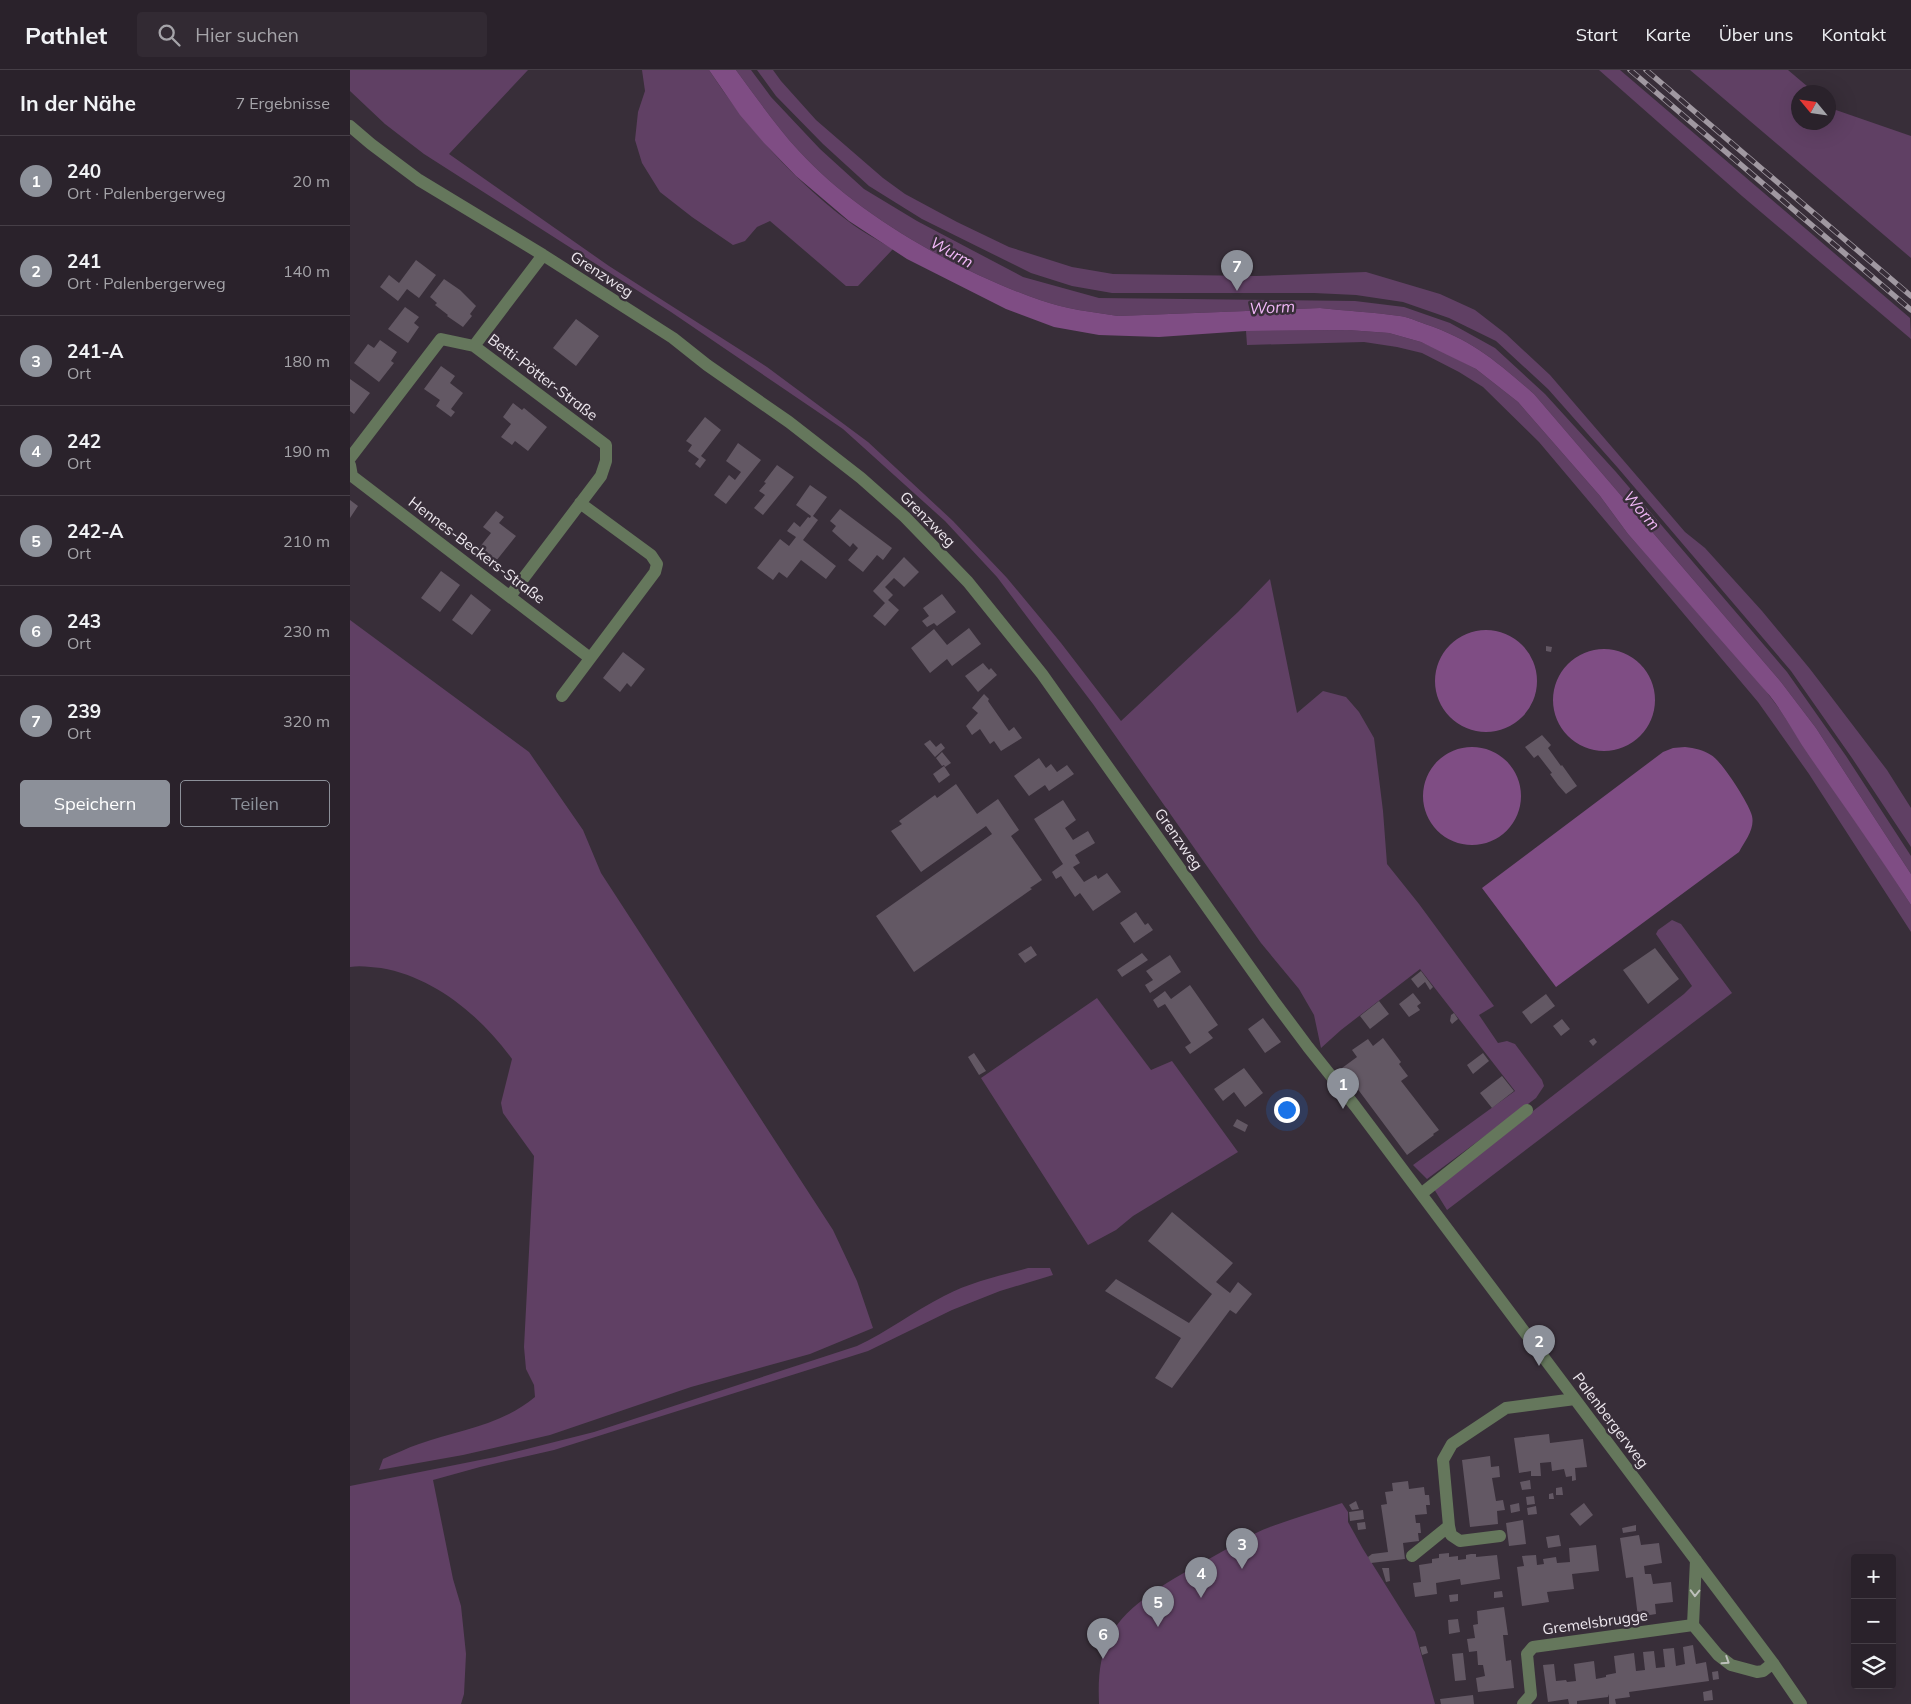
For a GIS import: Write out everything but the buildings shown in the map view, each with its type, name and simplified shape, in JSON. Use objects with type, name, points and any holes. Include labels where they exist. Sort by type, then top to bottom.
[{"type":"street","name":"Grenzweg","points":[[350,126],[419,180],[543,255],[673,338],[707,365],[809,436],[905,517],[968,582],[1042,674],[1272,1000],[1339,1085]]},
{"type":"street","points":[[474,346],[543,255]]},
{"type":"street","name":"Betti-Pötter-Straße","points":[[350,458],[441,339],[474,346],[606,444],[606,461],[601,476],[580,503]]},
{"type":"street","name":"Hennes-Beckers-Straße","points":[[350,465],[352,476],[590,658]]},
{"type":"street","points":[[510,596],[580,503],[651,555],[656,564],[655,572],[562,696]]},
{"type":"street","name":"Palenbergerweg","points":[[1339,1085],[1773,1663],[1801,1704]]},
{"type":"street","points":[[1421,1194],[1527,1110]]},
{"type":"street","points":[[1500,1536],[1460,1541],[1451,1535],[1443,1460],[1452,1444],[1506,1408],[1575,1399]]},
{"type":"street","points":[[1412,1556],[1449,1526]]},
{"type":"street","points":[[1696,1560],[1693,1625],[1718,1655],[1731,1664],[1757,1672],[1763,1671],[1773,1663]]},
{"type":"street","name":"Gremelsbrugge","points":[[1523,1704],[1531,1695],[1527,1654],[1533,1647],[1693,1625]]},
{"type":"shaded area","points":[[350,70],[528,70],[449,154],[609,266],[767,367],[868,442],[953,521],[1007,578],[1061,643],[1121,721],[1238,612],[1270,579],[1297,713],[1323,691],[1346,697],[1359,712],[1374,738],[1387,864],[1494,1006],[1479,1015],[1498,1043],[1507,1041],[1515,1044],[1542,1080],[1544,1086],[1536,1098],[1427,1179],[1413,1165],[1515,1091],[1420,969],[1341,1030],[1321,1048],[1314,1015],[1299,989],[1261,943],[1093,704],[997,577],[945,521],[843,429],[671,312],[424,154],[385,124],[350,91]]},
{"type":"shaded area","points":[[642,70],[709,70],[755,132],[808,188],[848,221],[893,249],[858,286],[846,286],[770,221],[757,227],[745,241],[733,245],[692,217],[660,192],[642,163],[635,140],[638,112],[645,91]]},
{"type":"shaded area","points":[[709,70],[736,70],[774,122],[799,151],[823,175],[879,219],[911,239],[976,274],[1040,300],[1069,308],[1118,316],[1320,308],[1390,315],[1409,318],[1442,330],[1484,353],[1534,394],[1781,682],[1816,728],[1911,874],[1911,905],[1770,696],[1628,534],[1600,496],[1518,402],[1476,369],[1421,342],[1389,333],[1348,330],[1246,331],[1159,337],[1099,335],[1054,327],[1006,309],[907,259],[849,221],[796,176],[764,143],[740,115]]},
{"type":"shaded area","points":[[736,70],[751,70],[771,97],[820,149],[864,189],[917,221],[1023,277],[1099,298],[1355,301],[1404,307],[1450,323],[1495,348],[1545,394],[1616,472],[1787,672],[1846,756],[1911,856],[1911,874],[1816,728],[1781,682],[1534,394],[1484,353],[1442,330],[1412,319],[1380,313],[1320,308],[1118,316],[1059,306],[1040,300],[976,274],[911,239],[879,219],[823,175],[799,151],[774,122]]},
{"type":"shaded area","points":[[757,70],[773,70],[816,120],[883,178],[905,194],[1009,247],[1072,267],[1113,274],[1256,276],[1366,272],[1440,294],[1475,310],[1506,334],[1550,375],[1685,532],[1705,548],[1762,611],[1810,669],[1887,770],[1911,808],[1911,847],[1791,671],[1548,389],[1496,341],[1449,318],[1403,302],[1356,295],[1314,293],[1112,293],[1072,286],[1031,273],[922,219],[869,186],[823,144],[776,96]]},
{"type":"shaded area","points":[[1599,70],[1620,70],[1910,318],[1911,339],[1742,196]]},
{"type":"shaded area","points":[[1690,70],[1788,70],[1806,85],[1791,85],[1791,130],[1836,130],[1836,110],[1911,136],[1911,258]]},
{"type":"shaded area","points":[[1348,330],[1389,333],[1421,342],[1476,369],[1518,402],[1600,496],[1628,534],[1756,678],[1778,707],[1911,905],[1911,932],[1809,774],[1758,702],[1539,442],[1483,387],[1422,353],[1397,347],[1364,342],[1247,345],[1246,331]]},
{"type":"shaded area","points":[[350,620],[529,752],[583,830],[601,873],[833,1230],[857,1281],[873,1328],[810,1354],[691,1387],[550,1435],[463,1455],[379,1470],[383,1459],[419,1444],[494,1420],[508,1414],[535,1397],[534,1385],[526,1369],[524,1347],[534,1156],[503,1113],[501,1103],[512,1059],[486,1028],[455,1001],[438,989],[419,980],[381,968],[350,967]]},
{"type":"shaded area","points":[[1486,630],[1505,634],[1522,645],[1533,662],[1537,681],[1533,700],[1522,717],[1505,728],[1486,732],[1467,728],[1450,717],[1439,700],[1435,681],[1439,662],[1450,645],[1467,634]]},
{"type":"shaded area","points":[[1604,649],[1623,653],[1640,664],[1651,681],[1655,700],[1651,719],[1640,736],[1623,747],[1604,751],[1585,747],[1568,736],[1557,719],[1553,700],[1557,681],[1568,664],[1585,653]]},
{"type":"shaded area","points":[[1462,747],[1482,747],[1491,750],[1507,761],[1518,777],[1521,786],[1521,806],[1518,815],[1507,831],[1491,842],[1482,845],[1462,845],[1445,837],[1431,823],[1423,806],[1423,786],[1431,769],[1445,755]]},
{"type":"shaded area","points":[[1673,748],[1699,749],[1711,755],[1734,783],[1752,816],[1752,826],[1747,839],[1739,852],[1556,987],[1482,888],[1663,752]]},
{"type":"shaded area","points":[[1672,920],[1681,924],[1732,993],[1447,1210],[1434,1189],[1435,1187],[1692,986],[1656,934],[1658,930]]},
{"type":"shaded area","points":[[1097,998],[1151,1070],[1172,1061],[1238,1152],[1133,1216],[1116,1230],[1088,1245],[981,1078]]},
{"type":"shaded area","points":[[1028,1268],[1050,1268],[1053,1275],[1000,1291],[952,1310],[868,1351],[554,1450],[433,1480],[453,1579],[461,1606],[466,1654],[464,1694],[461,1704],[350,1704],[350,1486],[495,1457],[594,1432],[857,1346],[954,1291]]},
{"type":"shaded area","points":[[1342,1503],[1348,1512],[1348,1522],[1363,1549],[1415,1632],[1435,1704],[1099,1704],[1099,1676],[1102,1657],[1108,1640],[1122,1619],[1146,1597],[1175,1578],[1249,1536]]},
{"type":"railway","points":[[1630,70],[1911,310]]},
{"type":"railway","points":[[1646,70],[1911,296]]},
{"type":"place","name":"239","points":[[1237,291]]},
{"type":"place","name":"240","points":[[1343,1109]]},
{"type":"place","name":"241","points":[[1539,1366]]},
{"type":"place","name":"241-A","points":[[1242,1569]]},
{"type":"place","name":"242","points":[[1201,1598]]},
{"type":"place","name":"242-A","points":[[1158,1627]]},
{"type":"place","name":"243","points":[[1103,1659]]},
{"type":"water label","name":"Wurm","points":[[952,252]]},
{"type":"water label","name":"Worm","points":[[1272,307]]},
{"type":"water label","name":"Worm","points":[[1642,510]]}]
